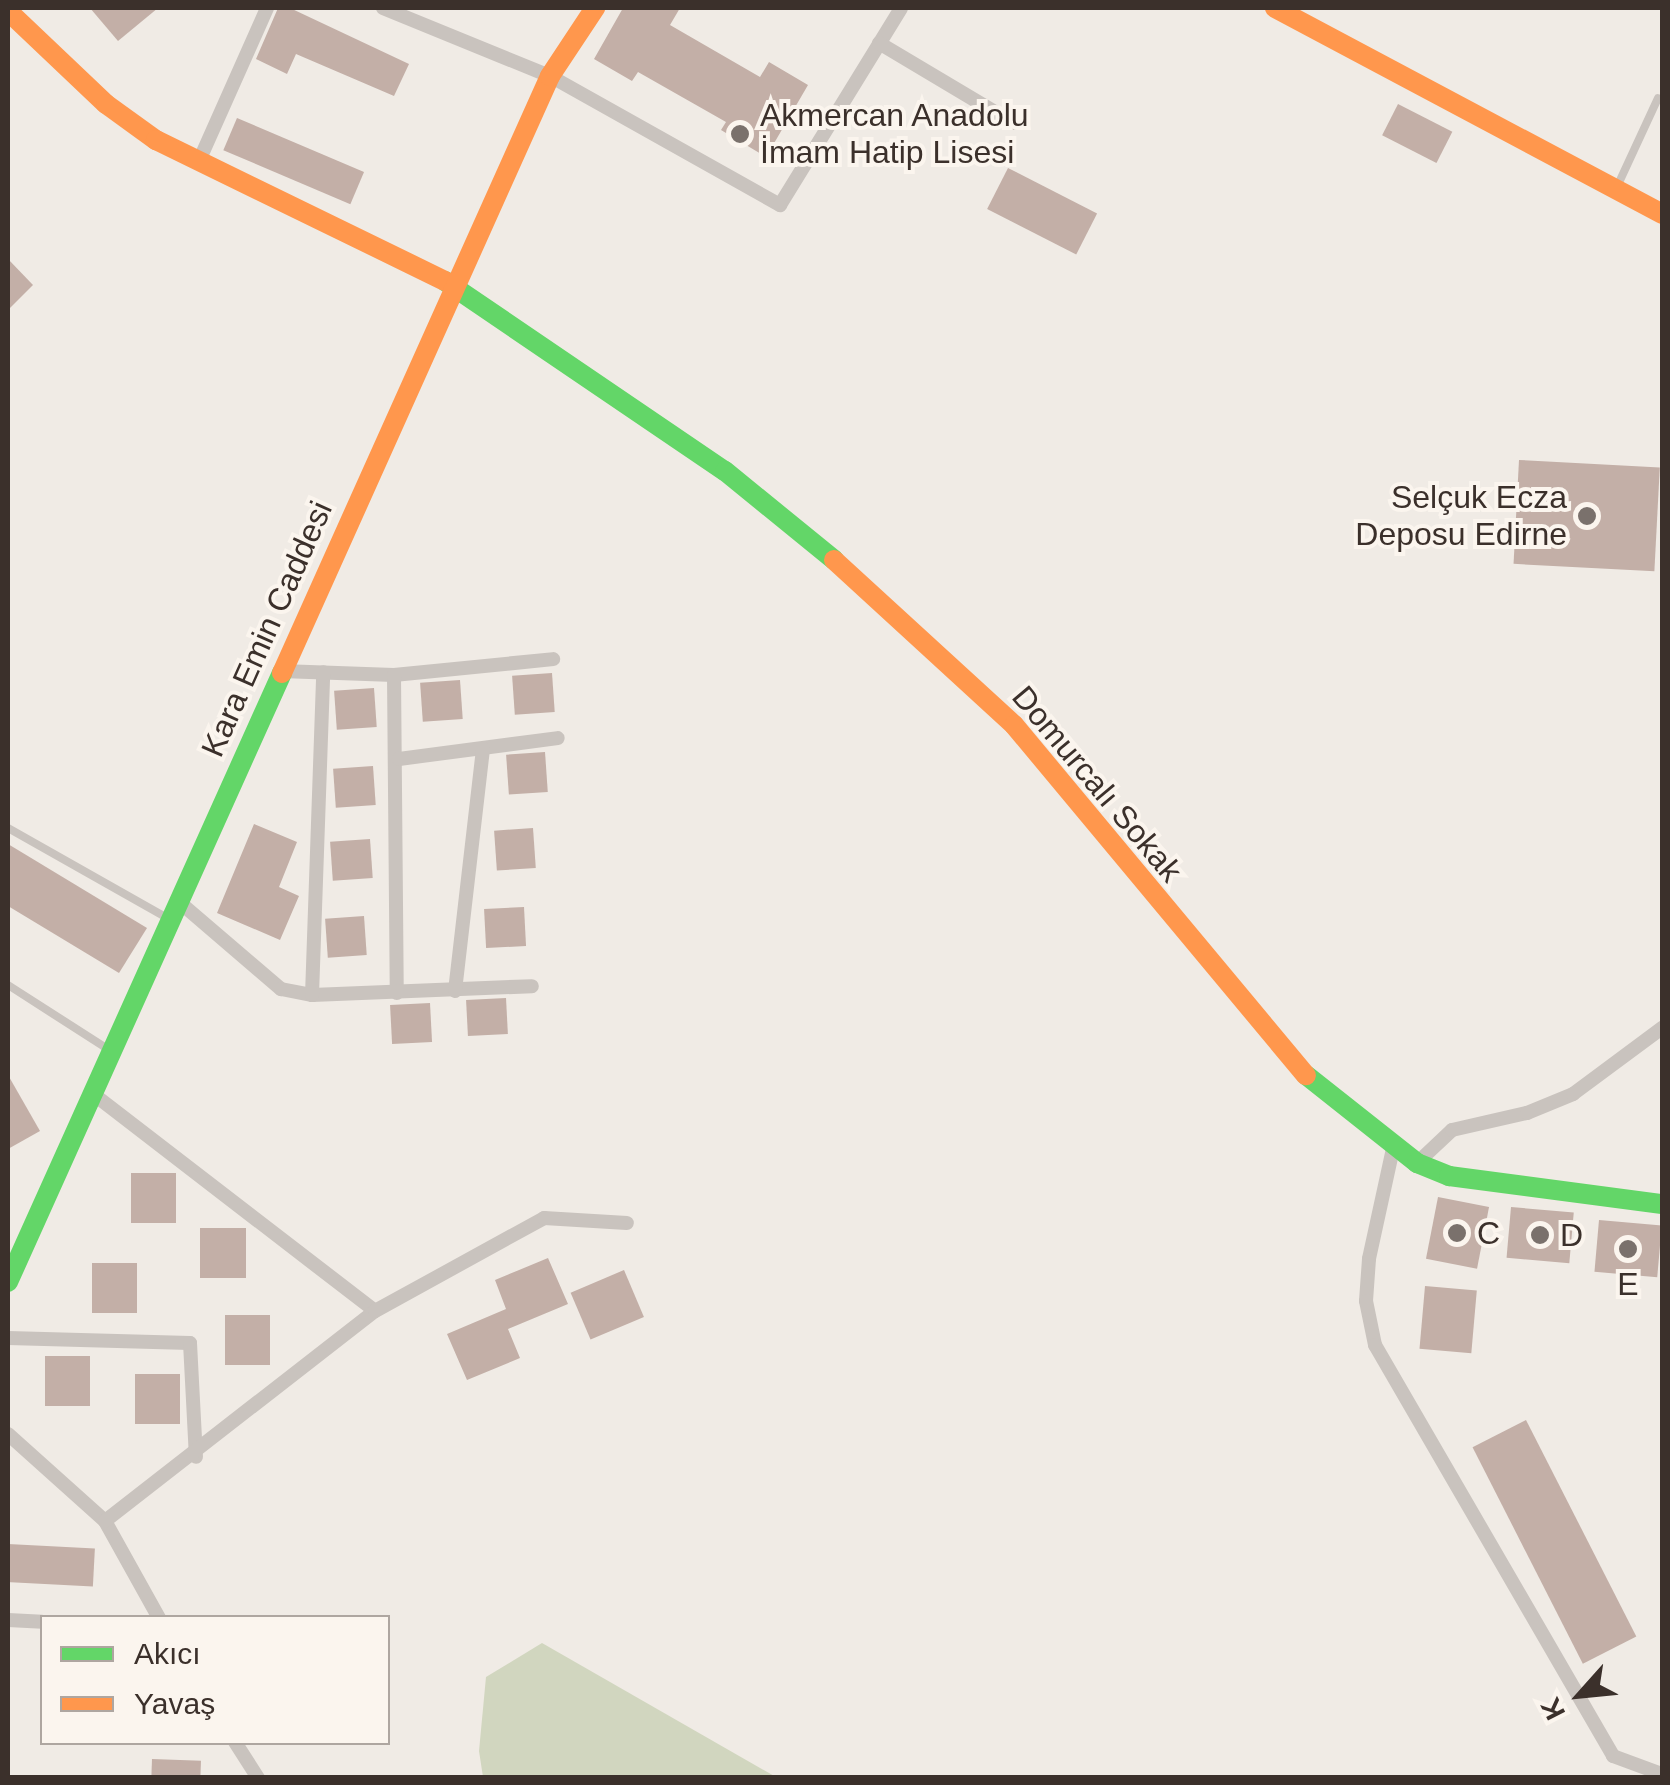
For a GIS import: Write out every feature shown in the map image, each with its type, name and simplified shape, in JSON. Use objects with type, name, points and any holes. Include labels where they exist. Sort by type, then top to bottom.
[{"type":"street","points":[[199,161],[268,8]]},
{"type":"street","points":[[383,8],[550,76],[780,205],[901,8]]},
{"type":"street","name":"Kara Emin Caddesi","points":[[8,1282],[550,76],[595,8]]},
{"type":"street","points":[[1275,8],[1662,214]]},
{"type":"street","name":"Domurcalı Sokak","points":[[8,10],[106,104],[199,161],[456,286],[725,471],[858,579],[1014,724],[1305,1074],[1417,1162],[1449,1176],[1662,1204]]},
{"type":"street","points":[[879,43],[1013,123]]},
{"type":"street","points":[[281,671],[394,675],[553,659]]},
{"type":"street","points":[[312,996],[323,672]]},
{"type":"street","points":[[394,675],[399,759],[397,993]]},
{"type":"street","points":[[399,759],[558,738]]},
{"type":"street","points":[[455,990],[483,748]]},
{"type":"street","points":[[173,909],[281,988],[312,996],[532,986]]},
{"type":"street","points":[[1417,1162],[1452,1130],[1528,1113],[1573,1094],[1662,1028]]},
{"type":"street","points":[[92,1093],[374,1311]]},
{"type":"street","points":[[1394,1144],[1368,1259],[1366,1301],[1375,1345],[1613,1756],[1662,1774]]},
{"type":"street","points":[[105,1520],[196,1456],[374,1311],[544,1218],[627,1223]]},
{"type":"street","points":[[8,1338],[190,1343],[196,1456]]},
{"type":"street","points":[[8,1434],[105,1520],[158,1615]]},
{"type":"street","points":[[8,1620],[40,1622]]},
{"type":"street","points":[[237,1745],[258,1778]]},
{"type":"lane","points":[[1616,189],[1658,98]]},
{"type":"lane","points":[[8,828],[173,909]]},
{"type":"lane","points":[[8,985],[111,1050]]},
{"type":"green space","points":[[542,1643],[776,1777],[483,1777],[479,1751],[486,1677]]},
{"type":"building","points":[[90,8],[158,8],[118,41]]},
{"type":"building","points":[[278,8],[290,8],[409,64],[394,96],[296,54],[287,74],[256,59]]},
{"type":"building","points":[[623,8],[680,8],[670,25],[760,77],[769,62],[808,85],[766,157],[721,130],[726,122],[638,72],[632,81],[594,59]]},
{"type":"building","points":[[1398,104],[1452,132],[1436,163],[1382,135]]},
{"type":"building","points":[[237,118],[364,172],[350,204],[223,150]]},
{"type":"building","points":[[1008,168],[1097,213],[1076,254],[987,209]]},
{"type":"building","points":[[8,259],[33,285],[8,310]]},
{"type":"building","name":"Selçuk Ecza Deposu Edirne","points":[[1519,460],[1660,467],[1654,571],[1514,564]]},
{"type":"building","points":[[552,673],[555,712],[515,715],[512,676]]},
{"type":"building","points":[[460,680],[463,719],[423,722],[420,683]]},
{"type":"building","points":[[374,688],[377,727],[337,730],[334,691]]},
{"type":"building","points":[[545,752],[548,792],[509,795],[506,755]]},
{"type":"building","points":[[373,766],[376,805],[336,808],[333,769]]},
{"type":"building","points":[[254,824],[297,842],[279,887],[299,896],[280,940],[217,913]]},
{"type":"building","points":[[533,828],[536,868],[497,871],[494,831]]},
{"type":"building","points":[[370,839],[373,878],[333,881],[330,842]]},
{"type":"building","points":[[8,844],[147,928],[119,973],[8,906]]},
{"type":"building","points":[[524,907],[526,946],[486,948],[484,909]]},
{"type":"building","points":[[364,916],[367,955],[328,958],[325,919]]},
{"type":"building","points":[[506,998],[508,1034],[468,1036],[466,1000]]},
{"type":"building","points":[[430,1003],[432,1042],[392,1044],[390,1005]]},
{"type":"building","points":[[8,1075],[40,1131],[8,1149]]},
{"type":"building","points":[[131,1173],[176,1173],[176,1223],[131,1223]]},
{"type":"building","name":"C","points":[[1438,1197],[1489,1207],[1477,1269],[1426,1259]]},
{"type":"building","name":"D","points":[[1511,1207],[1574,1212],[1569,1263],[1507,1258]]},
{"type":"building","name":"E","points":[[1599,1220],[1662,1225],[1657,1277],[1594,1272]]},
{"type":"building","points":[[200,1228],[246,1228],[246,1278],[200,1278]]},
{"type":"building","points":[[548,1258],[568,1304],[508,1329],[520,1358],[467,1380],[447,1334],[506,1309],[495,1280]]},
{"type":"building","points":[[92,1263],[137,1263],[137,1313],[92,1313]]},
{"type":"building","points":[[624,1270],[644,1317],[591,1340],[571,1293]]},
{"type":"building","points":[[1425,1286],[1477,1291],[1471,1353],[1420,1349]]},
{"type":"building","points":[[225,1315],[270,1315],[270,1365],[225,1365]]},
{"type":"building","points":[[45,1356],[90,1356],[90,1406],[45,1406]]},
{"type":"building","points":[[135,1374],[180,1374],[180,1424],[135,1424]]},
{"type":"building","points":[[1526,1420],[1636,1637],[1583,1664],[1473,1447]]},
{"type":"building","points":[[8,1544],[95,1549],[93,1587],[8,1582]]},
{"type":"building","points":[[152,1759],[201,1761],[200,1778],[151,1778]]},
{"type":"traffic: fast","points":[[445,281],[725,471],[834,560]]},
{"type":"traffic: fast","points":[[8,1282],[282,673]]},
{"type":"traffic: fast","points":[[1306,1075],[1417,1163],[1449,1176],[1662,1204]]},
{"type":"traffic: slow","points":[[282,673],[550,76],[595,8]]},
{"type":"traffic: slow","points":[[1275,8],[1662,214]]},
{"type":"traffic: slow","points":[[8,11],[106,104],[156,140],[445,281]]},
{"type":"traffic: slow","points":[[834,560],[1014,725],[1306,1075]]},
{"type":"place","name":"Akmercan Anadolu İmam Hatip Lisesi","points":[[740,134]]},
{"type":"place","name":"Selçuk Ecza Deposu Edirne","points":[[1587,516]]},
{"type":"place","name":"C","points":[[1457,1233]]},
{"type":"place","name":"D","points":[[1540,1235]]},
{"type":"place","name":"E","points":[[1628,1249]]}]
